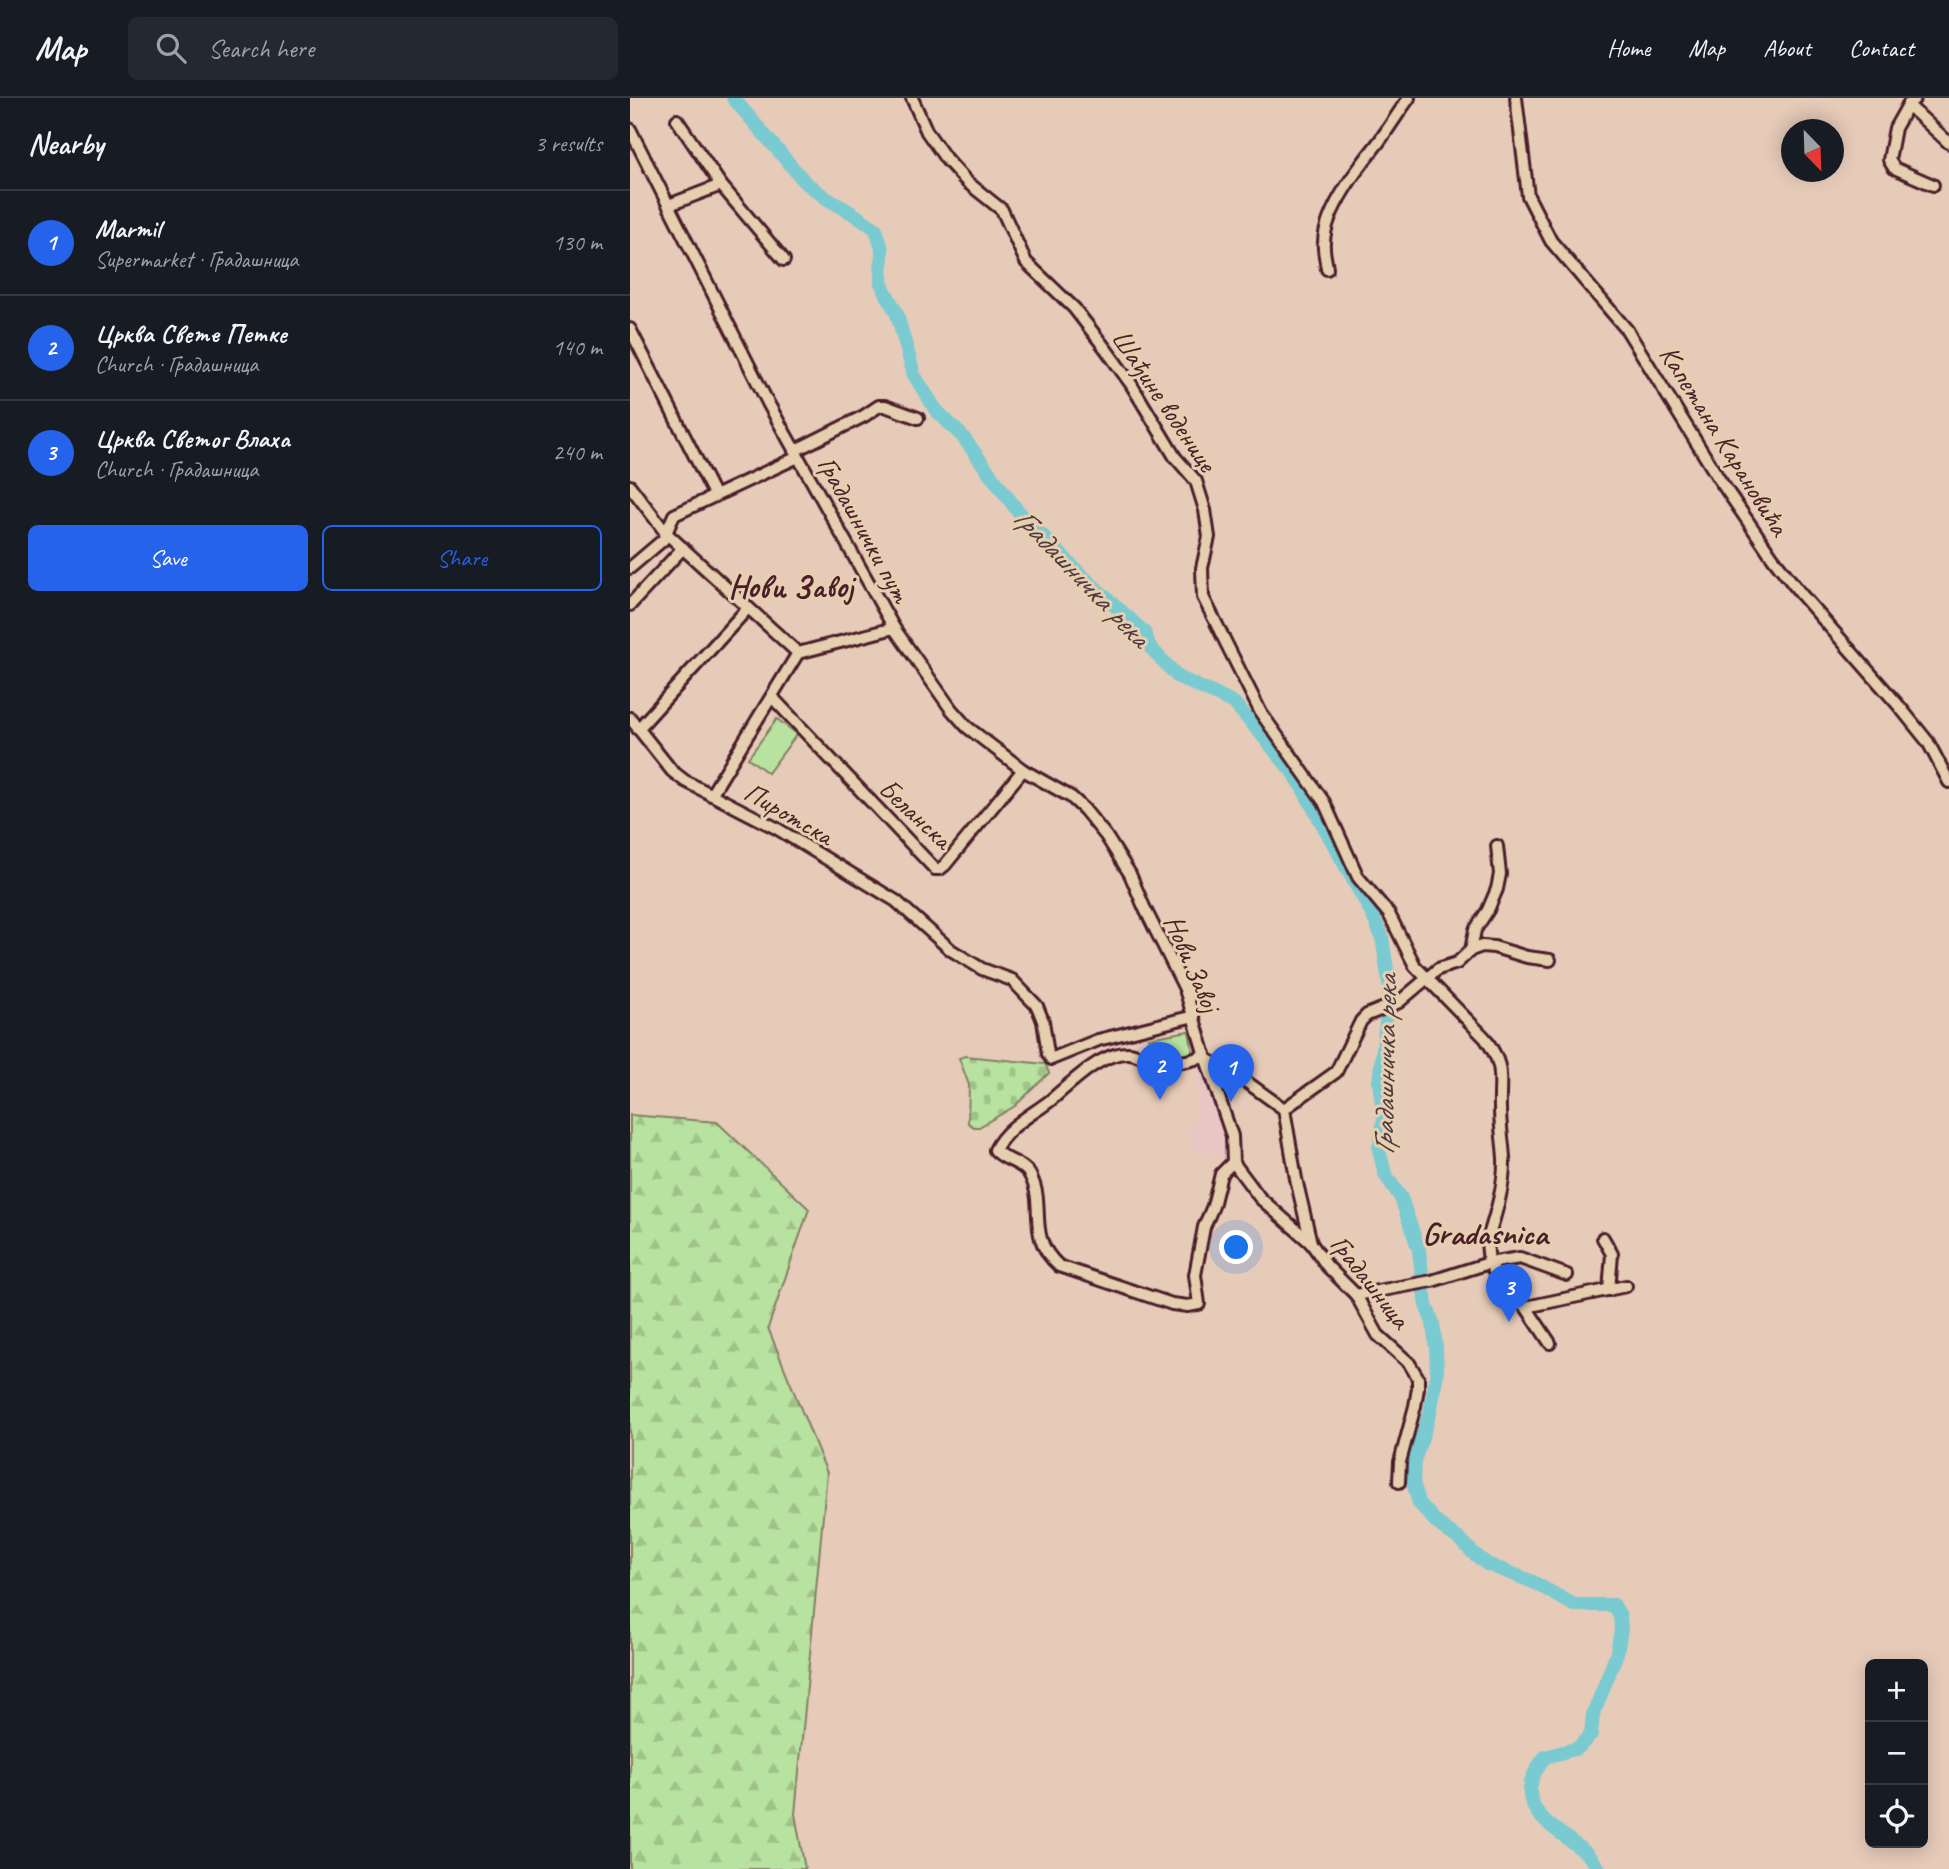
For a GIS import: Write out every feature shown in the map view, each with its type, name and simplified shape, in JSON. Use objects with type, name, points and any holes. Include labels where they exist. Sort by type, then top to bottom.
[{"type":"street","name":"Шађине воденице","points":[[912,98],[928,132],[946,159],[967,182],[1002,210],[1026,262],[1074,308],[1131,384],[1175,457],[1196,481],[1205,510],[1209,537],[1202,568],[1203,597],[1261,713],[1324,802],[1357,877],[1389,914],[1415,966],[1428,979]]},
{"type":"street","points":[[1327,269],[1325,233],[1341,195],[1355,170],[1409,98]]},
{"type":"street","name":"Капетана Карановића","points":[[1516,98],[1528,196],[1551,241],[1627,330],[1719,480],[1773,558],[1928,742],[1949,782]]},
{"type":"street","points":[[1933,185],[1894,168],[1889,160],[1895,128],[1912,102],[1949,143]]},
{"type":"street","points":[[677,120],[721,185],[784,260]]},
{"type":"street","name":"Градашнички пут","points":[[630,129],[768,402],[894,628],[959,719],[1023,770],[1071,797],[1084,809],[1117,852],[1136,891]]},
{"type":"street","points":[[669,205],[721,185]]},
{"type":"street","points":[[630,329],[715,496]]},
{"type":"street","points":[[630,568],[663,540],[674,515],[796,454],[879,406],[885,405],[918,418]]},
{"type":"street","points":[[630,486],[666,533],[798,653]]},
{"type":"street","points":[[630,606],[683,548]]},
{"type":"street","points":[[638,729],[748,608]]},
{"type":"street","points":[[711,795],[798,653],[894,628]]},
{"type":"street","name":"Беланска","points":[[772,697],[935,869],[946,865],[1023,770]]},
{"type":"street","name":"Пиротска","points":[[630,718],[672,771],[711,795],[776,828],[896,901],[951,950],[982,969],[1012,980],[1037,1006],[1051,1059],[1098,1040],[1194,1016]]},
{"type":"street","points":[[1471,950],[1475,930],[1492,904],[1499,881],[1497,846]]},
{"type":"street","name":"Нови Завој","points":[[1136,891],[1185,989],[1205,1056]]},
{"type":"street","points":[[1233,1162],[1221,1174],[1213,1206],[1204,1227],[1195,1276],[1199,1304],[1188,1306],[1172,1304],[1059,1266],[1047,1256],[1042,1247],[1035,1192],[1030,1175],[1019,1164],[995,1150],[1017,1125],[1051,1100],[1074,1078],[1112,1056],[1129,1052],[1152,1061],[1205,1056],[1284,1109],[1336,1072],[1361,1021],[1376,1011],[1399,1002],[1438,969],[1457,963],[1471,950],[1482,946],[1494,947],[1527,957],[1550,960]]},
{"type":"street","points":[[1428,979],[1485,1038],[1500,1063],[1503,1175],[1486,1242],[1489,1263],[1509,1294],[1526,1307],[1550,1343]]},
{"type":"street","points":[[1205,1056],[1232,1136],[1233,1162],[1260,1199],[1311,1242]]},
{"type":"street","name":"Градашница","points":[[1284,1109],[1296,1179],[1311,1242],[1327,1266],[1356,1295],[1378,1335],[1409,1363],[1418,1378],[1415,1406],[1400,1462],[1399,1482]]},
{"type":"street","points":[[1603,1238],[1612,1254],[1609,1290]]},
{"type":"street","points":[[1356,1295],[1432,1281],[1489,1263],[1520,1258],[1567,1275]]},
{"type":"street","points":[[1526,1307],[1626,1286]]},
{"type":"shaded area","points":[[1197,1067],[1207,1067],[1229,1132],[1227,1160],[1193,1148],[1187,1126],[1197,1118]]},
{"type":"green space","points":[[777,719],[797,734],[768,773],[748,758]]},
{"type":"green space","points":[[1189,1031],[1193,1054],[1153,1061],[1149,1038]]},
{"type":"green space","points":[[965,1056],[1045,1064],[1049,1073],[1015,1106],[979,1127],[974,1127],[968,1123],[969,1085],[959,1058]]},
{"type":"green space","points":[[630,1115],[717,1122],[809,1209],[768,1328],[827,1473],[795,1814],[805,1869],[630,1869]]},
{"type":"waterway","name":"Градашничка река","points":[[733,98],[805,182],[876,229],[882,249],[881,283],[897,314],[914,375],[936,410],[963,437],[1017,510],[1079,573],[1144,632],[1150,647],[1178,677],[1234,703],[1261,734],[1296,776],[1371,912],[1382,937],[1390,989],[1379,1082],[1384,1117],[1379,1150],[1385,1174],[1401,1198],[1419,1250],[1426,1305],[1433,1323],[1436,1348],[1437,1373],[1430,1413],[1414,1461],[1413,1482],[1419,1503],[1437,1523],[1487,1564],[1533,1582],[1574,1605],[1614,1605],[1620,1616],[1617,1653],[1593,1715],[1591,1734],[1578,1748],[1545,1757],[1534,1774],[1530,1789],[1532,1802],[1538,1813],[1585,1852],[1599,1869]]},
{"type":"place","name":"Црква Свете Петке","points":[[1160,1100]]},
{"type":"place","name":"Marmil","points":[[1231,1102]]},
{"type":"place","name":"Црква Светог Влаха","points":[[1509,1322]]},
{"type":"district","name":"Нови Завој","points":[[791,586]]},
{"type":"district","name":"Gradasnica","points":[[1485,1233]]}]
